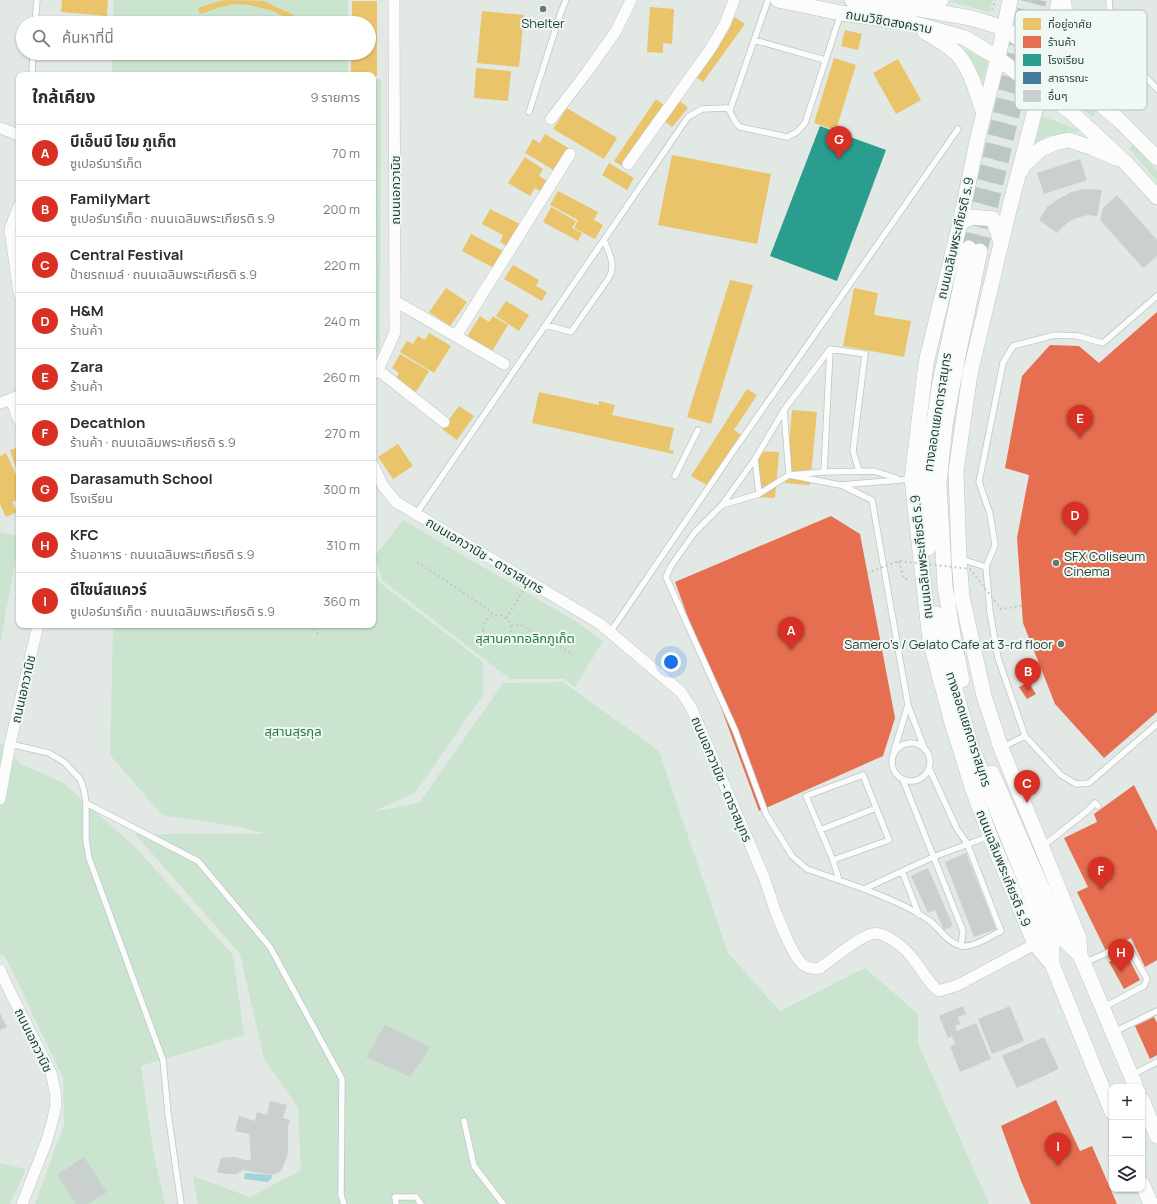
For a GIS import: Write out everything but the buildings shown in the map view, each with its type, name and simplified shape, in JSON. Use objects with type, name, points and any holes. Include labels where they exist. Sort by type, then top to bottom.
[{"type":"main road","name":"ถนนวิชิตสงคราม","points":[[778,0],[841,13],[912,23],[965,38],[998,58],[1015,71]]},
{"type":"main road","name":"ถนนวิชิตสงคราม","points":[[852,0],[876,2],[971,18],[1004,28],[1015,36]]},
{"type":"main road","points":[[914,8],[941,0]]},
{"type":"main road","name":"ถนนเฉลิมพระเกียรติ ร.9","points":[[999,0],[1004,28],[960,223],[926,363],[906,479],[930,640],[952,723],[973,790],[990,836],[1035,944],[1052,964],[1109,1105]]},
{"type":"main road","points":[[1057,10],[1059,0]]},
{"type":"main road","points":[[912,23],[959,56],[968,70],[984,114]]},
{"type":"main road","points":[[1035,110],[1009,210],[970,374],[956,470],[962,597],[984,696],[1001,748],[1079,938],[1082,959],[1134,1081]]},
{"type":"main road","name":"ถนนวิชิตสงคราม","points":[[1068,110],[1127,164],[1157,197]]},
{"type":"main road","name":"ถนนวิชิตสงคราม","points":[[1107,110],[1157,158]]},
{"type":"main road","points":[[1106,144],[1121,122],[1112,110]]},
{"type":"main road","points":[[1009,210],[1023,166],[1041,149],[1055,143],[1069,140],[1093,148],[1127,164]]},
{"type":"main road","points":[[960,223],[972,217],[993,220],[1001,243]]},
{"type":"main road","name":"ทางลอดแยกดาราสมุทร","points":[[1052,964],[1052,947],[984,782],[971,746],[938,628],[929,555],[926,482],[939,387],[974,249],[958,356],[945,425],[939,484],[945,586],[954,641],[971,715],[994,777],[1065,941],[1082,959]]},
{"type":"main road","points":[[1145,1107],[1157,1136]]},
{"type":"main road","points":[[1145,1191],[1151,1204]]},
{"type":"street","name":"ถนนเอกวานิช","points":[[376,370],[395,332],[394,0]]},
{"type":"street","points":[[551,119],[616,31],[631,0]]},
{"type":"street","points":[[628,164],[710,48],[725,24],[734,0]]},
{"type":"street","points":[[0,128],[16,134]]},
{"type":"street","points":[[456,336],[570,154]]},
{"type":"street","points":[[16,214],[10,229],[16,272]]},
{"type":"street","points":[[395,301],[504,364]]},
{"type":"street","points":[[376,373],[444,422]]},
{"type":"street","points":[[0,403],[15,398]]},
{"type":"street","name":"ถนนเอกวานิช - ดาราสมุทร","points":[[376,472],[383,486],[396,502],[599,623],[681,692],[691,707],[755,856],[785,934],[798,960],[804,967],[812,969],[820,968],[863,937],[872,933],[888,937],[909,953],[929,982],[939,991],[958,985],[1035,944]]},
{"type":"street","name":"ถนนเอกวานิช","points":[[0,800],[10,744],[37,628]]},
{"type":"street","name":"ถนนเอกวานิช","points":[[0,970],[51,1073],[55,1091],[56,1105],[53,1120],[22,1204]]},
{"type":"lane","points":[[36,16],[37,0]]},
{"type":"lane","points":[[529,112],[566,0]]},
{"type":"lane","points":[[768,0],[730,110],[733,120],[740,127],[787,137],[792,135],[805,123],[841,13]]},
{"type":"lane","points":[[1109,0],[1110,10]]},
{"type":"lane","points":[[754,40],[825,60]]},
{"type":"lane","points":[[32,72],[33,60]]},
{"type":"lane","points":[[1147,78],[1157,89]]},
{"type":"lane","points":[[416,514],[688,117],[705,108],[724,107],[730,110]]},
{"type":"lane","points":[[611,632],[732,453],[958,130]]},
{"type":"lane","points":[[546,325],[571,332],[612,274],[612,263],[604,240]]},
{"type":"lane","points":[[1157,296],[1103,343],[1078,336],[1055,335],[1013,346],[1003,363],[979,482],[990,514],[995,546],[986,567],[990,612],[998,658],[1025,736],[1061,775],[1076,784],[1089,783],[1157,724]]},
{"type":"lane","points":[[830,349],[865,354],[853,451],[858,471]]},
{"type":"lane","points":[[830,349],[784,410],[755,459],[722,505],[695,532],[671,566],[666,577],[735,730],[766,814],[792,856],[807,869],[883,896],[919,914],[931,922],[950,941],[961,946],[973,945],[1001,931],[967,843],[957,829],[929,768]]},
{"type":"lane","points":[[824,472],[830,349]]},
{"type":"lane","points":[[784,410],[789,475]]},
{"type":"lane","points":[[675,476],[698,430]]},
{"type":"lane","points":[[755,459],[758,494]]},
{"type":"lane","points":[[722,505],[758,494],[789,475],[874,470],[888,476],[906,479]]},
{"type":"lane","points":[[789,475],[840,485],[872,500],[908,705],[925,750]]},
{"type":"lane","points":[[840,485],[906,479]]},
{"type":"lane","points":[[959,558],[986,567]]},
{"type":"lane","points":[[893,753],[897,748],[908,743],[915,743],[921,746],[929,755],[929,768],[926,774],[922,778],[910,782],[898,777],[891,766],[891,759],[908,705]]},
{"type":"lane","points":[[1001,748],[1025,736]]},
{"type":"lane","points":[[10,744],[49,753],[64,762],[80,779],[84,790],[86,803],[86,840],[88,858],[109,910],[163,1060],[168,1113],[181,1204]]},
{"type":"lane","points":[[832,860],[889,840],[863,775],[806,796],[839,880]]},
{"type":"lane","points":[[903,780],[963,931],[961,946]]},
{"type":"lane","points":[[86,803],[198,861],[270,947],[342,1078],[341,1195],[344,1204]]},
{"type":"lane","points":[[1042,847],[1095,803],[1098,806]]},
{"type":"lane","points":[[820,830],[876,808]]},
{"type":"lane","points":[[864,889],[933,857],[967,843],[990,836]]},
{"type":"lane","points":[[902,871],[919,914]]},
{"type":"lane","points":[[1082,959],[1125,945],[1129,948],[1147,979],[1144,986],[1103,1008]]},
{"type":"lane","points":[[1113,1032],[1157,1011]]},
{"type":"lane","points":[[1134,1081],[1157,1062]]},
{"type":"lane","points":[[464,1121],[474,1166],[503,1204]]},
{"type":"lane","points":[[396,1204],[394,1197],[416,1197],[421,1204]]},
{"type":"path","points":[[899,561],[904,580],[911,579]]},
{"type":"path","points":[[867,573],[899,561],[970,569],[1001,609],[1022,606]]},
{"type":"path","points":[[417,562],[491,611],[493,616]]},
{"type":"path","points":[[506,618],[529,581]]},
{"type":"path","points":[[497,615],[506,618],[511,626],[510,635],[507,639],[500,643],[491,642],[484,635],[483,626],[488,618],[493,616],[497,615]]},
{"type":"path","points":[[511,626],[519,624],[574,655]]},
{"type":"path","points":[[313,628],[320,636]]},
{"type":"green space","points":[[114,0],[348,0],[348,16],[113,16]]},
{"type":"green space","points":[[993,0],[989,12],[947,1]]},
{"type":"green space","points":[[959,46],[988,61],[983,82]]},
{"type":"green space","points":[[112,60],[348,60],[348,72],[112,72]]},
{"type":"green space","points":[[376,79],[381,79],[380,350],[376,353]]},
{"type":"green space","points":[[1084,110],[1093,110],[1096,112],[1093,117]]},
{"type":"green space","points":[[1042,116],[1081,131],[1048,136],[1035,143]]},
{"type":"green space","points":[[1133,145],[1157,171],[1157,181],[1129,148]]},
{"type":"green space","name":"สุสานคาทอลิกภูเก็ต","points":[[403,520],[577,622],[603,641],[575,687],[564,679],[510,679],[382,580],[376,555]]},
{"type":"green space","points":[[0,532],[16,535],[16,556],[0,644]]},
{"type":"green space","name":"สุสานสุรกุล","points":[[376,577],[379,582],[483,662],[483,695],[415,793],[372,812],[419,803],[503,683],[563,682],[659,751],[728,953],[780,1011],[865,968],[918,1014],[918,1043],[989,1204],[198,1204],[193,1176],[250,1197],[301,1170],[298,1107],[264,1059],[240,954],[135,834],[264,833],[239,827],[162,815],[110,755],[113,628],[376,628]]},
{"type":"green space","points":[[0,743],[21,764],[62,782],[134,846],[233,955],[244,1035],[141,1066],[153,1149],[165,1204],[35,1204],[64,1125],[63,1078],[5,956],[0,954]]},
{"type":"green space","points":[[0,1163],[26,1169],[10,1204],[0,1204]]},
{"type":"water","points":[[245,1173],[271,1175],[272,1178],[267,1182],[244,1179]]},
{"type":"tunnel","points":[[1025,10],[1027,0]]},
{"type":"tunnel","points":[[1037,10],[1039,0]]},
{"type":"tunnel","points":[[969,248],[1015,51]]},
{"type":"tunnel","points":[[980,251],[1015,102]]},
{"type":"place","name":"Shelter","points":[[543,9]]},
{"type":"place","name":"Darasamuth School","points":[[839,159]]},
{"type":"place","name":"Zara","points":[[1080,438]]},
{"type":"place","name":"H&M","points":[[1075,535]]},
{"type":"place","name":"SFX Coliseum Cinema","points":[[1056,563]]},
{"type":"place","name":"Samero's / Gelato Cafe at 3-rd floor","points":[[1061,644]]},
{"type":"place","name":"บีเอ็นบี โฮม ภูเก็ต","points":[[791,650]]},
{"type":"place","name":"FamilyMart","points":[[1028,691]]},
{"type":"place","name":"Central Festival","points":[[1027,803]]},
{"type":"place","name":"Decathlon","points":[[1101,890]]},
{"type":"place","name":"KFC","points":[[1121,972]]},
{"type":"place","name":"ดีไซน์สแควร์","points":[[1058,1166]]}]
